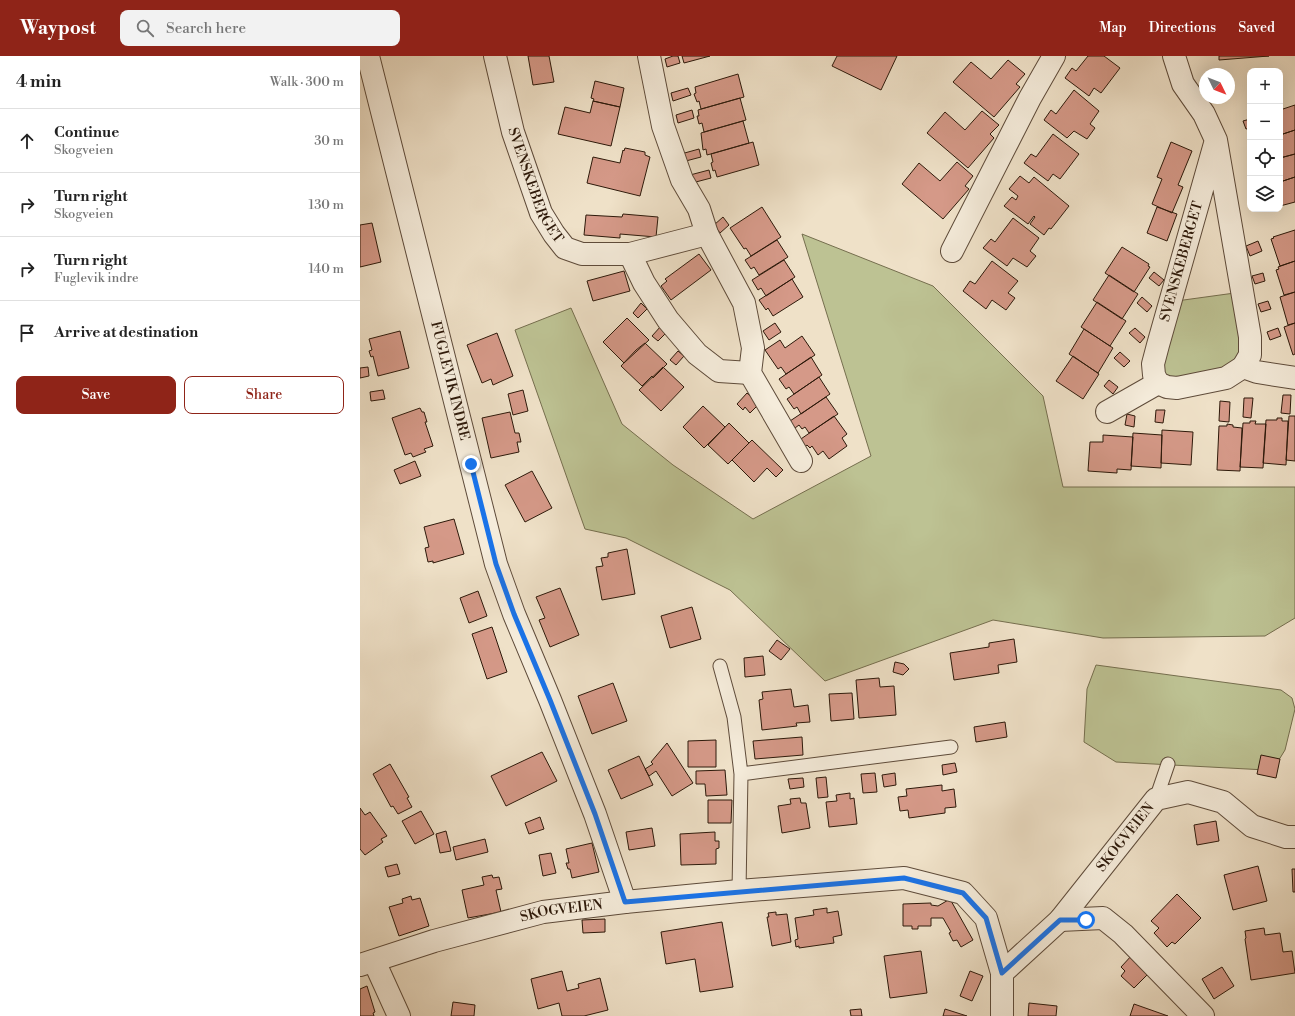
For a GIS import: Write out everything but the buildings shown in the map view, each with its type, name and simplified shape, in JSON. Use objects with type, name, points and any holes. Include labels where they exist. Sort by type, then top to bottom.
[{"type":"street","name":"FUGLEVIK INDRE","points":[[368,56],[496,564],[514,614],[595,814],[625,902]]},
{"type":"street","name":"SVENSKEBERGET","points":[[495,56],[513,132],[541,213],[565,248],[582,254],[630,254],[707,234]]},
{"type":"street","points":[[649,56],[663,126],[682,180],[699,209],[707,234],[744,303],[754,348],[750,373],[801,461]]},
{"type":"street","points":[[952,251],[1030,98],[1054,56]]},
{"type":"street","name":"SVENSKEBERGET","points":[[1174,56],[1183,84],[1204,114],[1216,140],[1250,337],[1250,355],[1243,367]]},
{"type":"street","name":"SVENSKEBERGET","points":[[1158,383],[1154,375],[1154,364],[1158,345],[1216,140]]},
{"type":"street","points":[[630,254],[644,283],[668,320],[697,354],[719,371],[750,373]]},
{"type":"street","points":[[1107,412],[1158,383],[1167,387],[1177,388],[1226,378],[1243,367],[1257,372],[1295,378]]},
{"type":"street","name":"SKOGVEIEN","points":[[1002,973],[1060,920],[1156,799],[1188,792],[1223,802],[1252,826],[1286,837],[1295,837]]},
{"type":"street","name":"SKOGVEIEN","points":[[367,963],[434,941],[543,912],[625,902],[739,891],[904,878],[963,893],[986,918],[1002,973],[1002,1016]]},
{"type":"street","points":[[1060,920],[1103,918],[1123,934],[1203,1016]]},
{"type":"street","points":[[367,963],[399,1016]]},
{"type":"lane","points":[[720,666],[734,717],[741,774],[739,891]]},
{"type":"lane","points":[[741,774],[951,747]]},
{"type":"lane","points":[[1156,799],[1168,764]]},
{"type":"green space","points":[[802,234],[933,286],[1043,396],[1063,487],[1295,487],[1295,618],[1265,636],[1103,638],[993,620],[825,681],[730,590],[626,538],[585,529],[515,330],[571,308],[622,424],[673,465],[753,519],[871,456]]},
{"type":"green space","points":[[1242,292],[1250,355],[1177,388],[1153,364],[1169,302]]},
{"type":"green space","points":[[1096,665],[1281,690],[1292,698],[1295,709],[1285,750],[1277,763],[1266,770],[1116,762],[1084,742],[1087,689]]},
{"type":"route","points":[[471,464],[496,564],[514,614],[595,814],[625,902],[904,878],[963,893],[986,918],[1002,973],[1060,920],[1086,920]]}]
